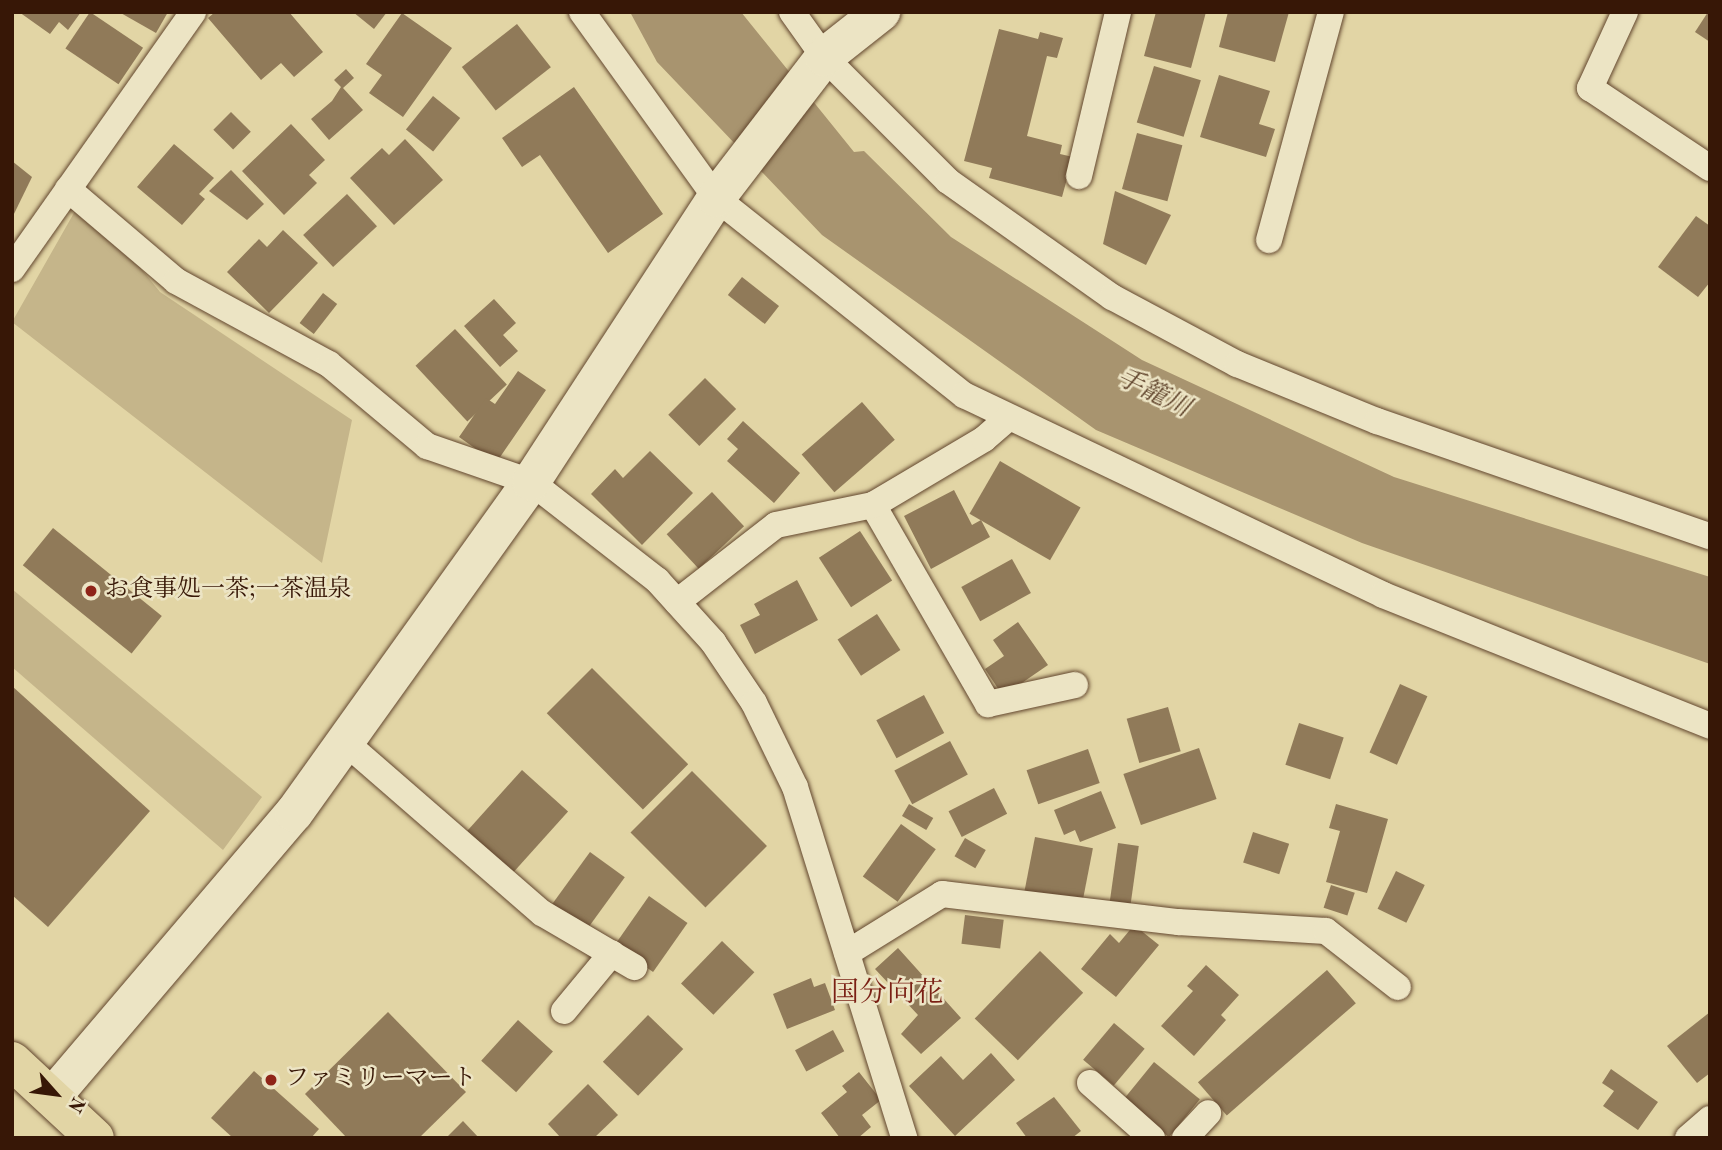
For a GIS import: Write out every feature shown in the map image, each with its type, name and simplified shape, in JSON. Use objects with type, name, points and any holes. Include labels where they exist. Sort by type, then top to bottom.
[{"type":"main road","points":[[12,1061],[95,1138]]},
{"type":"street","points":[[12,269],[193,12]]},
{"type":"street","points":[[582,12],[716,198],[964,395],[1384,595],[1710,726]]},
{"type":"street","points":[[792,12],[824,57],[948,181],[1112,297],[1237,364],[1364,416],[1710,536]]},
{"type":"street","points":[[52,1097],[294,813],[531,482],[716,198],[824,57],[881,12]]},
{"type":"street","points":[[1079,176],[1118,12]]},
{"type":"street","points":[[1269,240],[1331,12]]},
{"type":"street","points":[[1625,12],[1590,88],[1710,169]]},
{"type":"street","points":[[68,189],[176,281],[330,364],[427,446],[531,482],[657,580],[677,602],[728,662],[775,744],[803,809],[904,1138]]},
{"type":"street","points":[[677,602],[776,525],[873,505],[984,439],[1009,417]]},
{"type":"street","points":[[873,505],[988,704],[1074,685]]},
{"type":"street","points":[[345,742],[542,913],[634,967]]},
{"type":"street","points":[[847,953],[942,894],[1178,922],[1326,931],[1398,987]]},
{"type":"street","points":[[564,1011],[612,953]]},
{"type":"street","points":[[1090,1083],[1152,1138]]},
{"type":"street","points":[[1185,1138],[1208,1113]]},
{"type":"street","points":[[1688,1138],[1710,1119]]},
{"type":"shaded area","points":[[83,197],[160,292],[352,420],[322,563],[12,322]]},
{"type":"shaded area","points":[[12,589],[262,797],[223,850],[12,667]]},
{"type":"water","name":"手籠川","points":[[630,12],[741,12],[854,152],[864,151],[951,237],[1142,360],[1394,477],[1710,577],[1710,664],[1362,543],[1096,430],[822,235],[657,62]]},
{"type":"building","points":[[19,12],[81,12],[68,30],[59,22],[50,34]]},
{"type":"building","points":[[90,12],[143,48],[118,84],[65,48]]},
{"type":"building","points":[[119,12],[168,12],[156,33]]},
{"type":"building","points":[[215,12],[289,12],[323,52],[294,77],[281,63],[261,80],[208,18]]},
{"type":"building","points":[[353,12],[387,12],[374,29]]},
{"type":"building","points":[[1156,12],[1206,12],[1191,68],[1144,56]]},
{"type":"building","points":[[1228,12],[1289,12],[1275,62],[1219,47]]},
{"type":"building","points":[[1710,12],[1710,42],[1695,32]]},
{"type":"building","points":[[402,13],[452,48],[403,117],[369,93],[382,75],[366,64]]},
{"type":"building","points":[[517,24],[551,67],[496,110],[462,67]]},
{"type":"building","points":[[999,29],[1038,39],[1040,32],[1063,38],[1057,58],[1047,56],[1027,136],[1062,145],[1060,154],[1073,157],[1062,197],[989,178],[992,168],[964,161]]},
{"type":"building","points":[[1154,66],[1201,80],[1184,137],[1137,122]]},
{"type":"building","points":[[346,69],[354,78],[343,88],[363,110],[329,140],[311,119],[332,101],[341,87],[334,80]]},
{"type":"building","points":[[1219,75],[1270,91],[1259,124],[1275,129],[1266,157],[1200,137]]},
{"type":"building","points":[[574,87],[663,214],[608,253],[540,155],[522,167],[502,138]]},
{"type":"building","points":[[433,96],[460,118],[433,151],[406,129]]},
{"type":"building","points":[[231,112],[251,132],[233,149],[213,130]]},
{"type":"building","points":[[291,124],[325,160],[309,175],[317,183],[284,215],[242,171]]},
{"type":"building","points":[[1137,133],[1182,145],[1167,201],[1122,189]]},
{"type":"building","points":[[405,139],[443,180],[394,225],[350,178],[382,148],[389,155]]},
{"type":"building","points":[[174,144],[214,178],[199,194],[205,199],[182,225],[137,187]]},
{"type":"building","points":[[12,161],[32,177],[12,218]]},
{"type":"building","points":[[231,170],[264,204],[247,220],[209,191]]},
{"type":"building","points":[[1115,191],[1171,215],[1146,265],[1103,244]]},
{"type":"building","points":[[347,194],[377,226],[333,267],[303,235]]},
{"type":"building","points":[[1696,216],[1710,226],[1710,282],[1698,297],[1658,267]]},
{"type":"building","points":[[283,230],[318,263],[269,313],[227,272],[259,239],[267,247]]},
{"type":"building","points":[[742,277],[779,306],[765,324],[728,295]]},
{"type":"building","points":[[323,293],[337,304],[314,334],[300,323]]},
{"type":"building","points":[[494,299],[516,323],[503,335],[518,351],[500,367],[464,326]]},
{"type":"building","points":[[455,329],[507,385],[467,421],[416,366]]},
{"type":"building","points":[[518,371],[546,390],[496,463],[459,437],[486,398],[495,404]]},
{"type":"building","points":[[705,378],[736,409],[699,446],[668,415]]},
{"type":"building","points":[[862,402],[895,440],[834,492],[802,454]]},
{"type":"building","points":[[743,421],[800,473],[774,503],[727,461],[738,449],[727,439]]},
{"type":"building","points":[[650,451],[693,493],[642,545],[591,494],[615,469],[623,478]]},
{"type":"building","points":[[1000,461],[1081,507],[1050,560],[970,514]]},
{"type":"building","points":[[954,490],[972,525],[981,520],[990,537],[931,569],[904,516]]},
{"type":"building","points":[[712,492],[744,526],[699,569],[667,534]]},
{"type":"building","name":"お食事処一茶;一茶温泉","points":[[53,528],[162,616],[132,653],[23,565]]},
{"type":"building","points":[[860,531],[892,580],[851,607],[819,558]]},
{"type":"building","points":[[1012,559],[1031,593],[980,621],[961,587]]},
{"type":"building","points":[[797,580],[818,620],[755,654],[740,625],[760,615],[754,604]]},
{"type":"building","points":[[877,614],[900,650],[861,676],[838,640]]},
{"type":"building","points":[[1018,622],[1048,665],[1003,696],[985,669],[1004,656],[993,640]]},
{"type":"building","points":[[592,668],[688,764],[643,809],[547,713]]},
{"type":"building","points":[[1400,684],[1427,696],[1397,765],[1369,753]]},
{"type":"building","points":[[12,686],[150,811],[48,927],[12,895]]},
{"type":"building","points":[[924,695],[944,733],[897,758],[876,720]]},
{"type":"building","points":[[1168,707],[1181,751],[1139,763],[1127,719]]},
{"type":"building","points":[[1299,723],[1344,738],[1330,779],[1285,765]]},
{"type":"building","points":[[950,741],[968,775],[912,804],[894,771]]},
{"type":"building","points":[[1199,748],[1217,799],[1141,825],[1123,774]]},
{"type":"building","points":[[1088,749],[1100,783],[1038,804],[1027,770]]},
{"type":"building","points":[[522,770],[568,811],[513,872],[467,831]]},
{"type":"building","points":[[692,771],[767,846],[705,907],[630,833]]},
{"type":"building","points":[[994,788],[1007,814],[962,837],[949,811]]},
{"type":"building","points":[[1101,791],[1116,828],[1080,842],[1075,830],[1064,835],[1054,810]]},
{"type":"building","points":[[909,804],[933,818],[926,830],[902,816]]},
{"type":"building","points":[[1336,804],[1388,819],[1367,893],[1326,882],[1340,831],[1329,828]]},
{"type":"building","points":[[901,824],[936,849],[898,902],[863,877]]},
{"type":"building","points":[[1253,832],[1289,844],[1279,874],[1243,862]]},
{"type":"building","points":[[1035,837],[1093,848],[1082,905],[1024,894]]},
{"type":"building","points":[[965,838],[986,850],[975,868],[954,856]]},
{"type":"building","points":[[1118,843],[1139,846],[1130,908],[1109,905]]},
{"type":"building","points":[[590,852],[625,877],[585,931],[551,906]]},
{"type":"building","points":[[1396,871],[1425,885],[1406,923],[1378,909]]},
{"type":"building","points":[[1331,885],[1355,893],[1347,916],[1324,908]]},
{"type":"building","points":[[649,896],[688,923],[653,972],[615,945]]},
{"type":"building","points":[[965,915],[1004,920],[1000,949],[961,944]]},
{"type":"building","points":[[1134,925],[1159,945],[1116,997],[1081,969],[1110,934],[1119,943]]},
{"type":"building","points":[[722,941],[754,972],[713,1015],[681,983]]},
{"type":"building","points":[[898,948],[961,1018],[921,1054],[901,1034],[918,1015],[875,969]]},
{"type":"building","points":[[1040,951],[1083,993],[1018,1060],[975,1019]]},
{"type":"building","points":[[1206,965],[1239,995],[1221,1015],[1226,1020],[1194,1056],[1161,1026],[1193,991],[1187,986]]},
{"type":"building","points":[[1327,970],[1356,1003],[1227,1115],[1198,1082]]},
{"type":"building","points":[[811,978],[814,987],[825,983],[835,1010],[787,1029],[773,994]]},
{"type":"building","points":[[388,1012],[466,1092],[419,1138],[347,1138],[305,1094]]},
{"type":"building","points":[[1710,1012],[1710,1073],[1697,1083],[1667,1046]]},
{"type":"building","points":[[648,1015],[683,1049],[638,1096],[603,1062]]},
{"type":"building","points":[[518,1020],[553,1051],[516,1092],[481,1061]]},
{"type":"building","points":[[1114,1023],[1145,1049],[1114,1085],[1083,1060]]},
{"type":"building","points":[[833,1030],[844,1051],[806,1071],[795,1050]]},
{"type":"building","points":[[991,1053],[1015,1080],[955,1136],[909,1086],[941,1056],[963,1080]]},
{"type":"building","points":[[1154,1062],[1200,1099],[1169,1137],[1123,1100]]},
{"type":"building","points":[[1611,1069],[1658,1102],[1638,1130],[1603,1106],[1614,1091],[1602,1083]]},
{"type":"building","points":[[254,1071],[319,1129],[311,1138],[233,1138],[211,1118]]},
{"type":"building","points":[[859,1072],[881,1100],[862,1115],[871,1127],[858,1138],[840,1138],[821,1113],[847,1092],[842,1086]]},
{"type":"building","points":[[588,1084],[618,1115],[594,1138],[561,1138],[548,1124]]},
{"type":"building","points":[[1054,1097],[1081,1131],[1072,1138],[1027,1138],[1016,1123]]},
{"type":"building","points":[[463,1121],[479,1138],[446,1138]]},
{"type":"place","name":"お食事処一茶;一茶温泉","points":[[91,591]]},
{"type":"place","name":"ファミリーマート","points":[[271,1080]]},
{"type":"district","name":"国分向花","points":[[887,994]]}]
